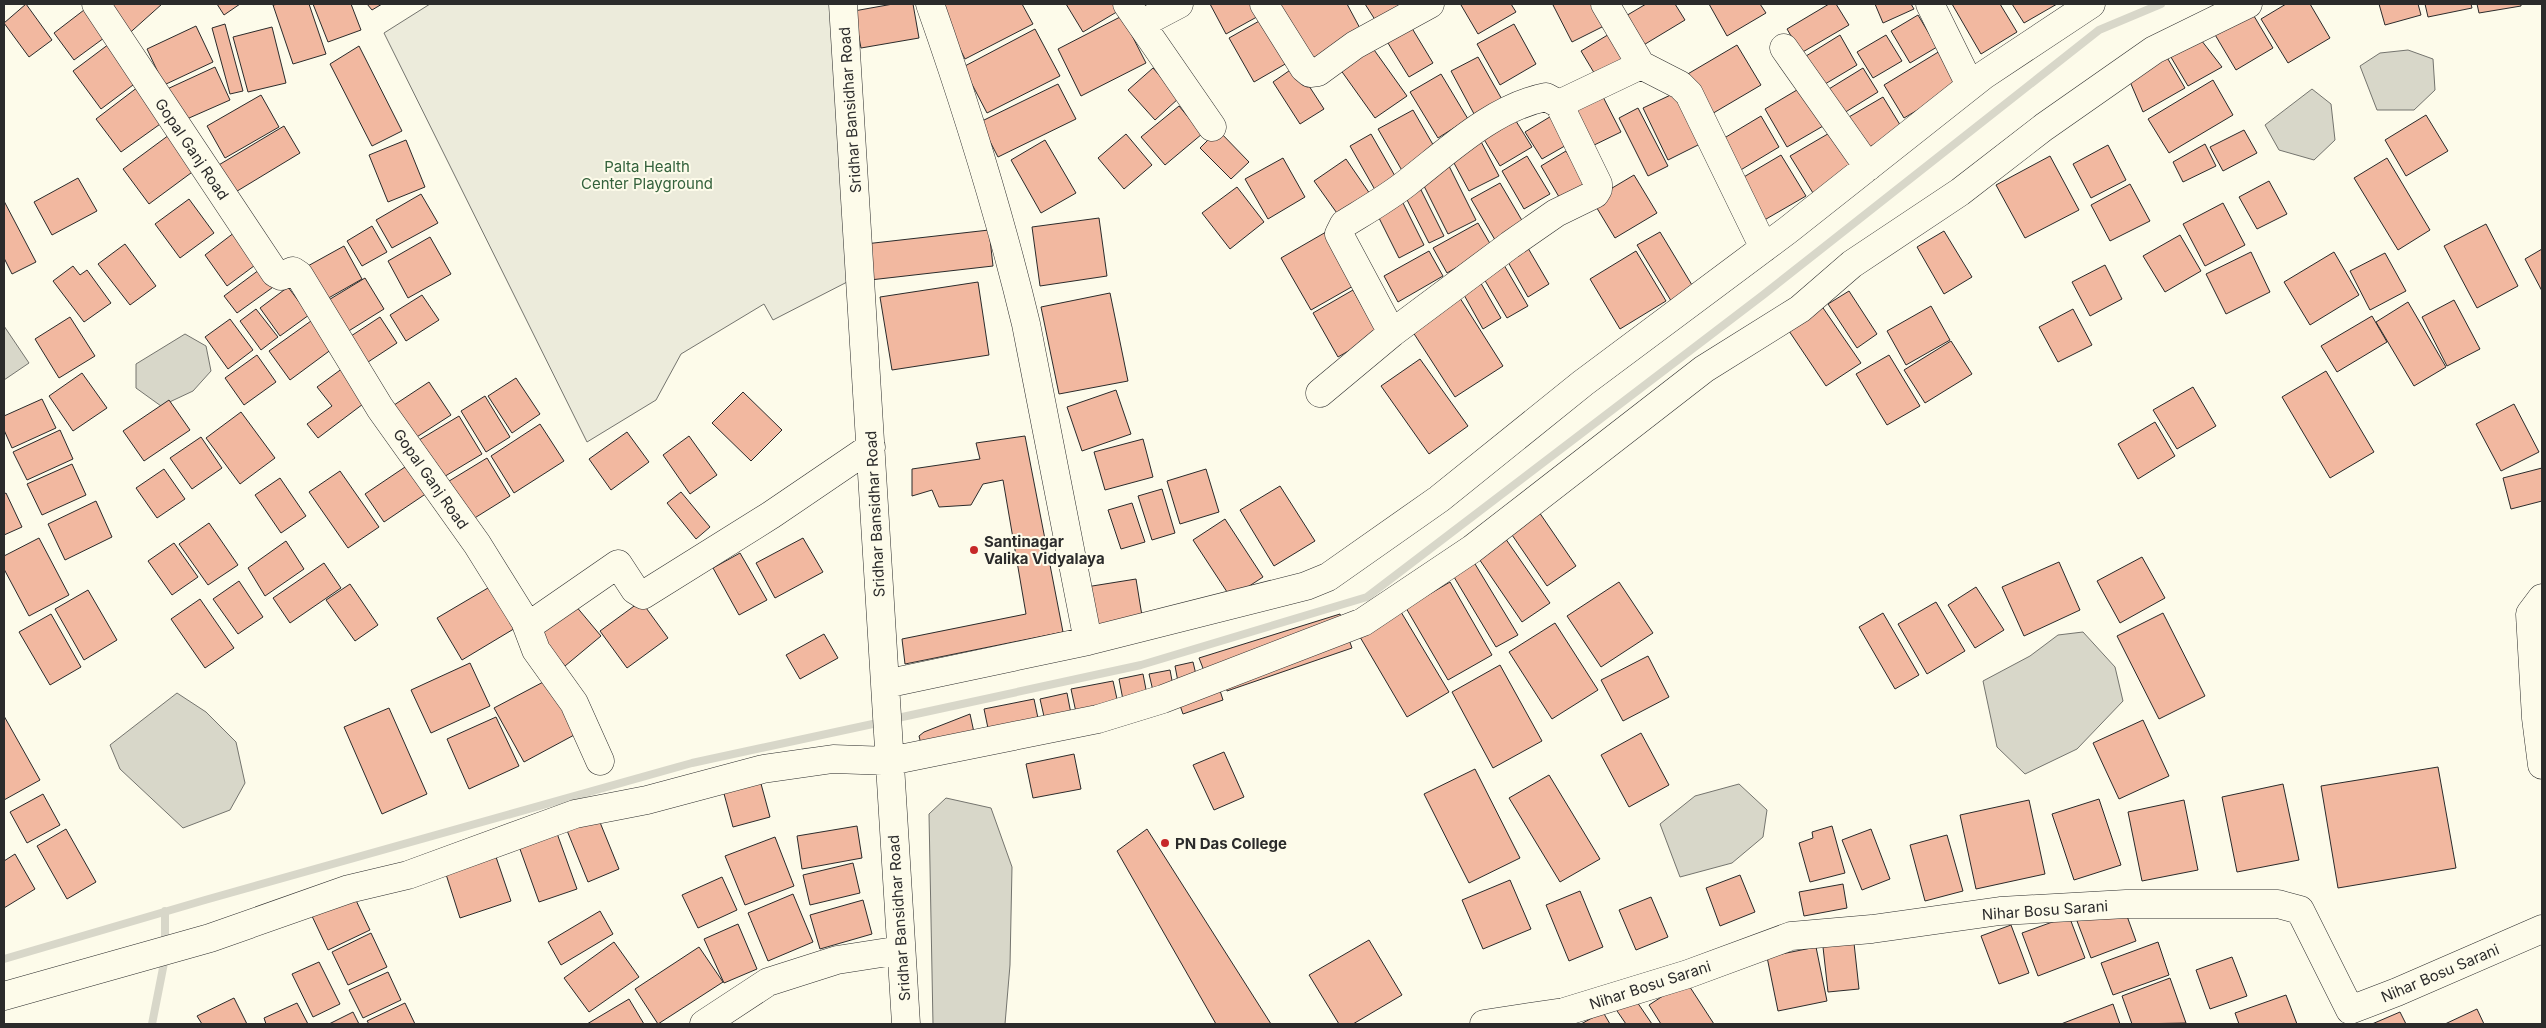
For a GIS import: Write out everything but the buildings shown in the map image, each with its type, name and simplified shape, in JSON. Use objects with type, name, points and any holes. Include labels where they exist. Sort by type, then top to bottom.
[{"type":"street","name":"Gopal Ganj Road","points":[[96,4],[274,273],[281,276],[293,271],[299,275],[380,408],[477,544],[525,620]]},
{"type":"street","name":"Sridhar Bansidhar Road","points":[[844,4],[906,1024]]},
{"type":"street","points":[[930,4],[960,90],[1014,273],[1026,324],[1088,641]]},
{"type":"street","points":[[1179,4],[1134,14],[1212,127]]},
{"type":"street","points":[[1264,4],[1304,68],[1310,73],[1318,72],[1355,45],[1430,4]]},
{"type":"street","points":[[1605,4],[1641,65],[1680,85],[1688,94],[1764,248]]},
{"type":"street","points":[[1930,4],[1970,85]]},
{"type":"street","points":[[885,693],[1306,586],[1328,576],[1439,499],[1583,383],[1764,248],[1970,85],[2091,4]]},
{"type":"street","points":[[4,996],[228,932],[350,889],[408,875],[575,814],[647,800],[764,769],[833,759],[890,761],[1098,719],[1163,699],[1363,622],[1472,549],[1704,370],[1800,309],[1852,264],[1960,192],[2044,127],[2130,66],[2154,50],[2248,4]]},
{"type":"street","points":[[1784,48],[1868,167]]},
{"type":"street","points":[[1559,104],[1641,65]]},
{"type":"street","points":[[1320,393],[1392,332],[1556,212],[1595,194],[1598,184],[1559,104],[1546,97],[1529,100],[1459,140],[1407,183],[1344,224],[1339,234],[1392,332]]},
{"type":"street","points":[[525,620],[529,622],[537,620],[618,564],[635,590],[643,595],[771,515],[871,447]]},
{"type":"street","points":[[2542,598],[2530,614],[2536,718],[2542,765]]},
{"type":"street","points":[[525,620],[536,650],[574,703],[600,761]]},
{"type":"street","name":"Nihar Bosu Sarani","points":[[1484,1024],[1564,1012],[1688,974],[1791,936],[1881,928],[2000,911],[2126,904],[2278,904],[2300,910],[2352,1017],[2397,992],[2542,928]]},
{"type":"street","points":[[704,1024],[768,982],[837,960],[901,950]]},
{"type":"green space","name":"Palta Health Center Playground","points":[[430,4],[839,4],[851,280],[773,320],[764,304],[681,354],[656,400],[587,442],[384,33]]},
{"type":"shaded area","points":[[2408,50],[2433,59],[2435,90],[2414,110],[2377,110],[2360,66],[2380,53]]},
{"type":"shaded area","points":[[2312,89],[2331,104],[2335,140],[2314,160],[2279,150],[2265,125]]},
{"type":"shaded area","points":[[4,326],[29,363],[4,380]]},
{"type":"shaded area","points":[[185,334],[206,346],[211,371],[193,391],[161,406],[136,388],[136,364]]},
{"type":"shaded area","points":[[2083,632],[2115,667],[2123,701],[2077,749],[2025,774],[1997,747],[1983,681],[2030,656],[2058,635]]},
{"type":"shaded area","points":[[177,693],[206,712],[236,742],[245,783],[230,810],[183,828],[120,769],[110,745]]},
{"type":"shaded area","points":[[1739,784],[1767,810],[1763,837],[1732,863],[1680,877],[1660,824],[1695,796]]},
{"type":"shaded area","points":[[946,798],[991,808],[1012,867],[1010,965],[1005,1024],[933,1024],[929,814]]},
{"type":"waterway","points":[[893,719],[1141,665],[1367,597],[1763,295],[2099,30],[2161,4]]},
{"type":"waterway","points":[[4,959],[205,900],[692,763],[882,722]]},
{"type":"waterway","points":[[152,1024],[165,958],[165,911]]},
{"type":"place","name":"Santinagar Valika Vidyalaya","points":[[974,550]]},
{"type":"place","name":"PN Das College","points":[[1165,843]]}]
